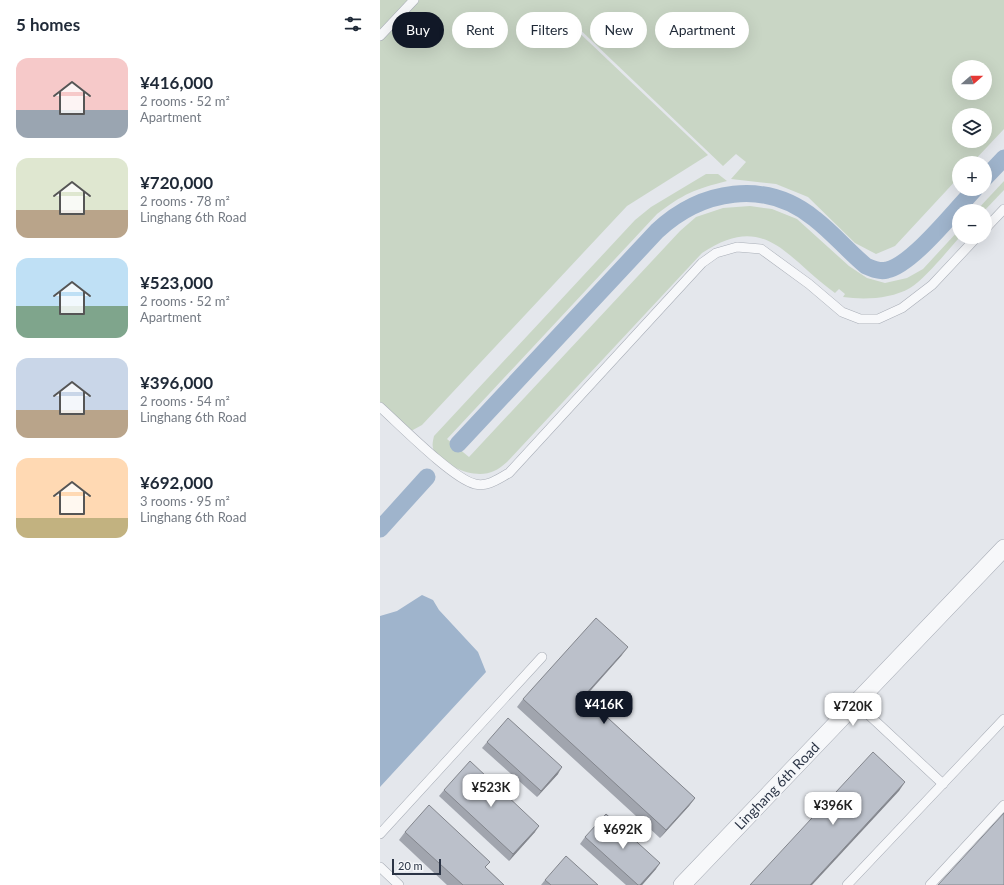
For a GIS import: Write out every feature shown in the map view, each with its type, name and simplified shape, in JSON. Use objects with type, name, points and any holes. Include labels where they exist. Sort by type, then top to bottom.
[{"type":"street","name":"Linghang 6th Road","points":[[682,885],[1004,548]]},
{"type":"lane","points":[[380,36],[414,0]]},
{"type":"lane","points":[[992,222],[1004,209]]},
{"type":"lane","points":[[380,407],[456,475],[475,484],[491,484],[509,473],[702,263],[716,253],[737,247],[761,249],[809,284],[842,312],[860,319],[878,319],[902,308],[932,285],[970,244]]},
{"type":"lane","points":[[380,834],[542,657]]},
{"type":"lane","points":[[856,703],[943,784]]},
{"type":"lane","points":[[847,885],[1004,719]]},
{"type":"lane","points":[[930,885],[1004,805]]},
{"type":"lane","points":[[380,867],[399,885]]},
{"type":"green space","points":[[380,0],[408,0],[397,12],[392,12],[392,17],[380,30]]},
{"type":"green space","points":[[410,0],[1004,0],[1004,129],[992,142],[992,108],[952,108],[952,148],[986,148],[979,156],[952,156],[952,185],[895,246],[876,254],[855,243],[808,197],[776,184],[731,179],[746,162],[736,154],[723,166],[599,48],[647,48],[647,12],[590,12],[590,39],[582,31],[582,12],[516,12],[516,48],[582,48],[582,35],[590,43],[590,48],[595,48],[708,155],[627,206],[422,425],[411,431],[380,407],[380,32],[392,19],[392,48],[444,48],[444,12],[399,12]]},
{"type":"green space","points":[[706,174],[718,174],[727,181],[690,193],[657,214],[447,439],[469,457],[680,231],[696,217],[723,208],[750,206],[772,209],[797,219],[849,266],[867,278],[885,283],[907,278],[923,269],[952,238],[952,244],[954,244],[929,271],[910,288],[903,292],[877,298],[860,298],[843,297],[845,294],[839,289],[835,293],[789,254],[774,244],[760,238],[743,236],[724,241],[702,253],[501,467],[487,473],[479,474],[470,473],[446,463],[433,448],[434,436],[635,220],[651,207]]},
{"type":"green space","points":[[1004,181],[1004,190],[991,204],[983,204],[990,196],[992,196],[992,194]]},
{"type":"water","points":[[422,595],[433,600],[439,610],[478,652],[486,672],[380,787],[380,616],[397,611]]},
{"type":"building","points":[[596,618],[628,647],[584,696],[695,798],[666,830],[523,699]]},
{"type":"building","points":[[508,718],[562,767],[541,791],[487,742]]},
{"type":"building","points":[[873,752],[905,782],[810,885],[750,885]]},
{"type":"building","points":[[470,761],[539,826],[513,854],[444,790]]},
{"type":"building","points":[[429,805],[490,862],[485,867],[504,885],[463,885],[405,832]]},
{"type":"building","points":[[1004,813],[1004,885],[938,885]]},
{"type":"building","points":[[606,814],[660,863],[640,885],[638,885],[585,837]]},
{"type":"building","points":[[566,856],[598,885],[551,885],[545,880]]},
{"type":"waterway","points":[[992,171],[1004,158]]},
{"type":"waterway","points":[[458,444],[657,231],[674,217],[693,206],[713,198],[734,194],[755,194],[775,198],[796,206],[815,219],[866,266],[884,271],[897,266],[909,258],[933,235],[969,196]]},
{"type":"waterway","points":[[380,529],[427,477]]}]
